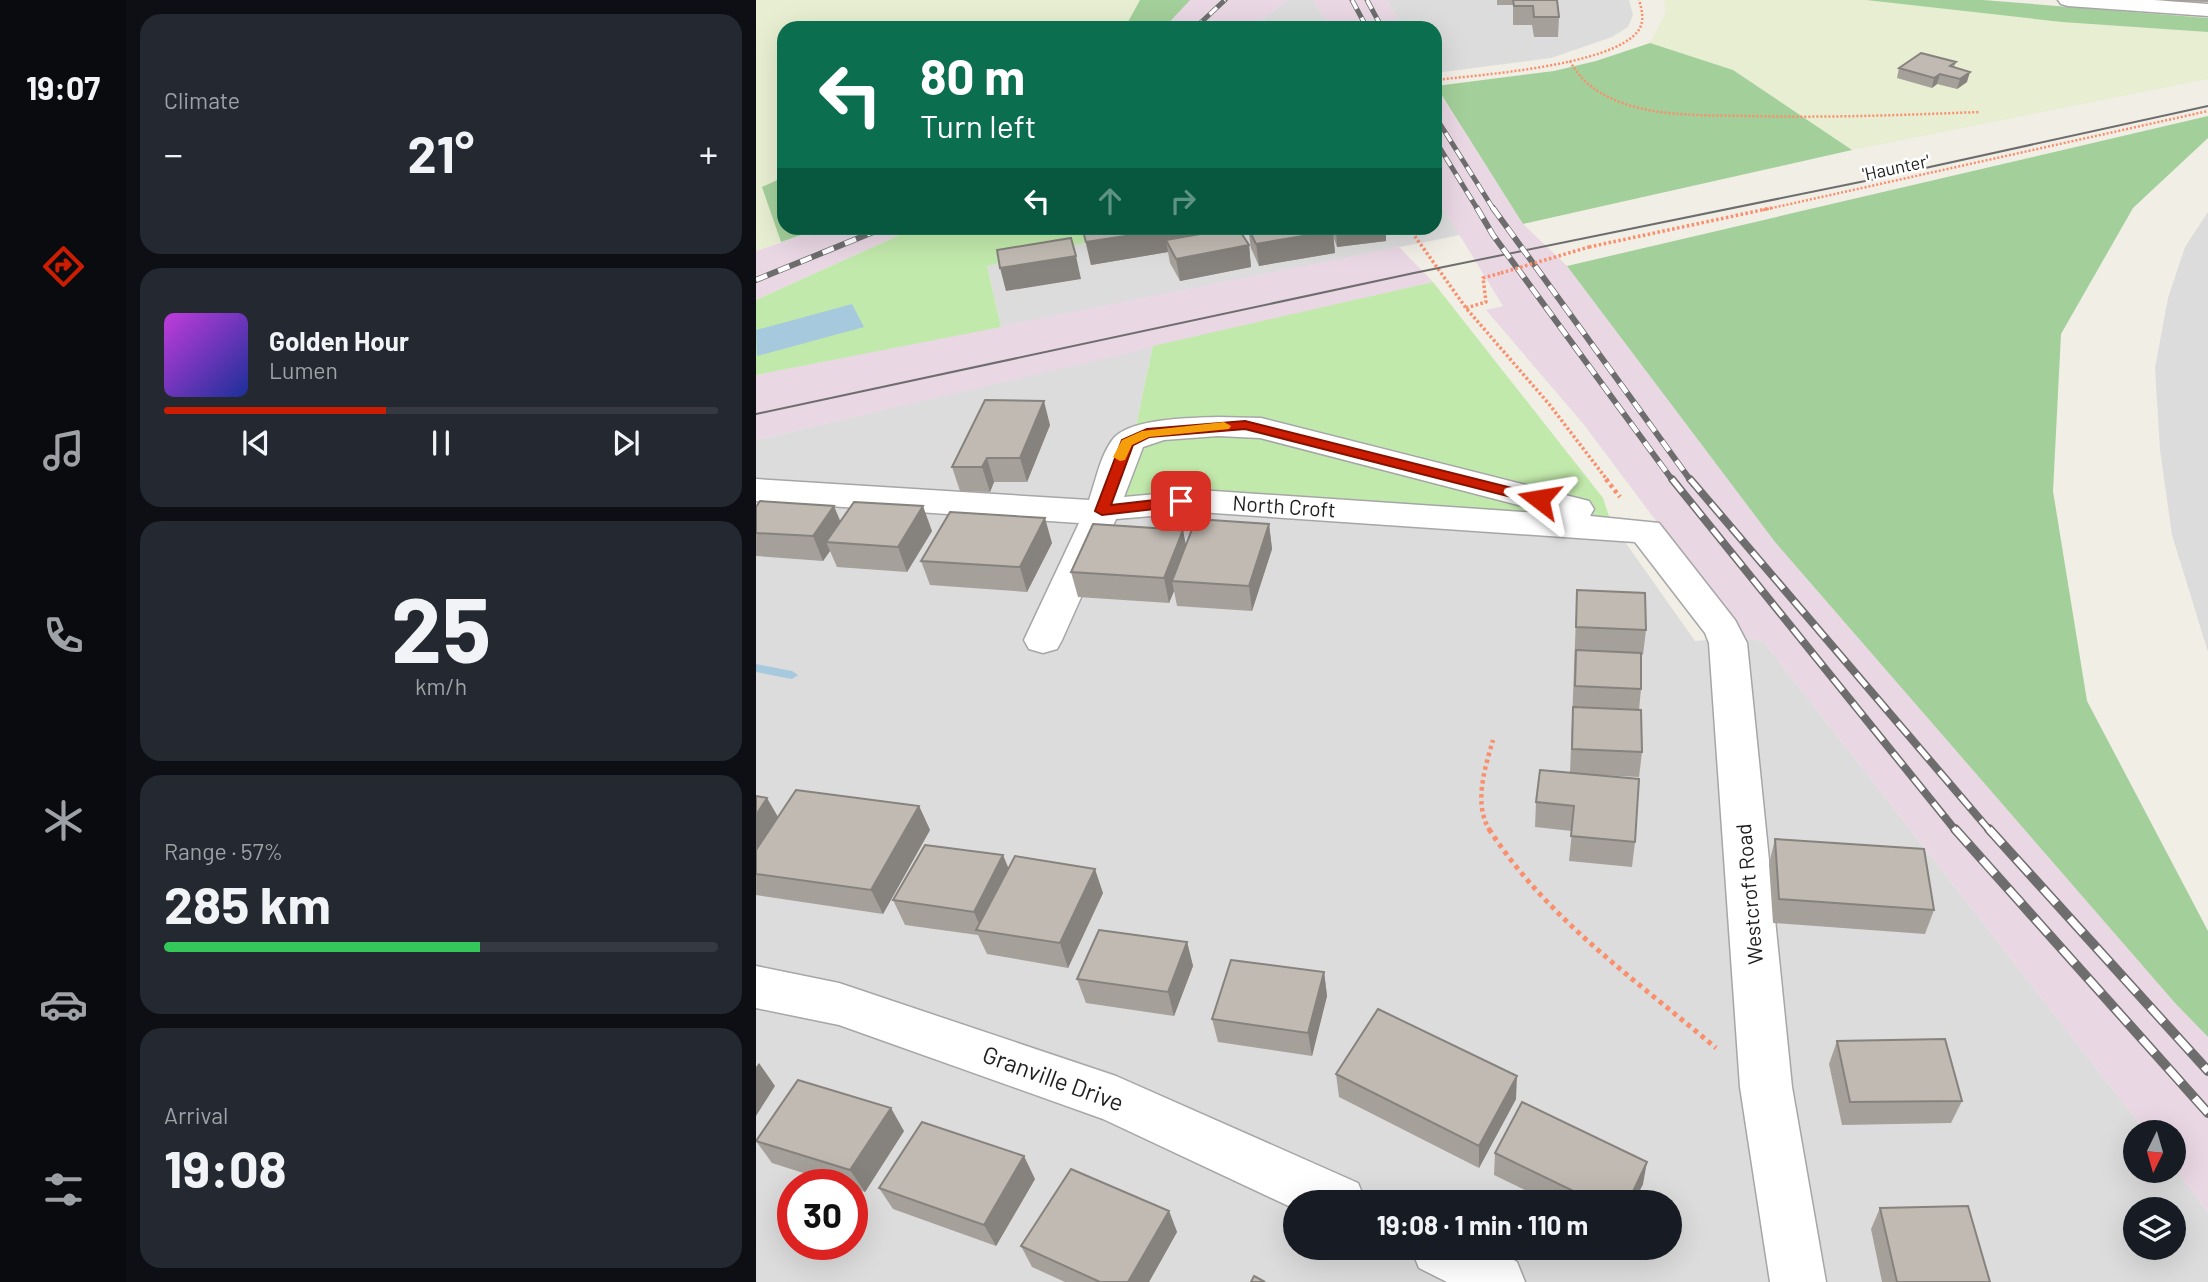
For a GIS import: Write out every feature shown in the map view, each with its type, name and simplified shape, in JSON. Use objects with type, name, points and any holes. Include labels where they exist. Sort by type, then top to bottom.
[{"type":"street","points":[[2068,0],[2208,10]]},
{"type":"street","points":[[1043,640],[1102,511],[1122,450],[1135,437],[1147,433],[1245,425],[1614,519],[1646,531]]},
{"type":"street","name":"North Croft","points":[[756,490],[1040,511],[1102,511],[1199,501],[1646,531]]},
{"type":"street","name":"Westcroft Road","points":[[1646,531],[1722,629],[1728,643],[1766,1087],[1798,1282]]},
{"type":"street","name":"Granville Drive","points":[[756,987],[839,1004],[1116,1100],[1313,1190]]},
{"type":"street","points":[[1464,1260],[1497,1282]]},
{"type":"path","points":[[1442,79],[1570,61],[1633,35],[1641,24],[1642,7],[1639,0]]},
{"type":"path","points":[[1570,61],[1580,78],[1597,92],[1614,100],[1668,111],[1790,118],[1980,112]]},
{"type":"path","name":"'Haunter'","points":[[1466,308],[1486,302],[1483,278],[1589,247],[1914,178],[2208,111]]},
{"type":"path","points":[[1414,235],[1466,308],[1549,404],[1646,531]]},
{"type":"path","points":[[1493,740],[1481,784],[1486,824],[1511,863],[1554,910],[1700,1035],[1766,1087]]},
{"type":"shaded area","points":[[1140,0],[1287,0],[1260,21],[1132,21]]},
{"type":"shaded area","points":[[1287,0],[1313,0],[1326,21],[1260,21]]},
{"type":"shaded area","points":[[1313,0],[1387,0],[1398,21],[1326,21]]},
{"type":"shaded area","points":[[1387,0],[1629,0],[1633,15],[1628,27],[1612,37],[1551,58],[1442,72],[1442,21],[1398,21]]},
{"type":"shaded area","points":[[1442,96],[1523,224],[1567,266],[1775,542],[2175,1003],[2208,1037],[2208,1212],[2186,1183],[2186,1120],[2137,1120],[1764,642],[1743,637],[1585,426],[1486,310],[1503,306],[1442,206]]},
{"type":"shaded area","points":[[1442,206],[1460,235],[1001,327],[987,266],[1117,235],[1442,235]]},
{"type":"shaded area","points":[[2208,212],[2208,652],[2172,535],[2160,450],[2155,368],[2168,298],[2185,247]]},
{"type":"shaded area","points":[[802,235],[900,235],[756,300],[756,251]]},
{"type":"shaded area","points":[[1399,247],[1433,282],[756,440],[756,375]]},
{"type":"shaded area","points":[[1153,346],[1120,499],[1611,522],[1695,641],[1743,637],[1764,642],[2137,1120],[2123,1120],[2123,1183],[2186,1183],[2208,1212],[2208,1282],[756,1282],[756,440]]},
{"type":"green space","points":[[756,0],[1140,0],[1130,21],[777,21],[777,180],[763,187],[781,242],[756,251]]},
{"type":"green space","points":[[1140,0],[1190,0],[1170,21],[1129,21]]},
{"type":"green space","points":[[1664,0],[1866,0],[2062,22],[2208,32],[2208,79],[1852,150],[1733,70],[1650,43],[1666,12]]},
{"type":"green space","points":[[1866,0],[1983,0],[2208,18],[2208,32],[2062,22]]},
{"type":"green space","points":[[1650,43],[1733,70],[1852,150],[1523,224],[1442,96],[1442,85],[1554,71],[1596,61]]},
{"type":"green space","points":[[2208,116],[2208,138],[2133,208],[2061,334],[2053,491],[2087,701],[2208,931],[2208,1037],[2175,1003],[1775,542],[1567,266]]},
{"type":"green space","points":[[777,180],[777,230],[762,187]]},
{"type":"green space","points":[[779,235],[802,235],[781,242]]},
{"type":"green space","points":[[900,235],[1118,235],[987,266],[1001,327],[756,375],[756,300]]},
{"type":"green space","points":[[1433,282],[1603,498],[1611,522],[1120,500],[1153,346]]},
{"type":"water","points":[[852,304],[864,327],[757,356],[756,330]]},
{"type":"building","points":[[1513,0],[1557,0],[1559,17],[1534,17],[1533,6],[1514,6]]},
{"type":"building","points":[[1921,53],[1956,62],[1950,66],[1970,72],[1960,79],[1940,74],[1934,78],[1899,68]]},
{"type":"building","points":[[1084,235],[1132,235],[1086,242]]},
{"type":"building","points":[[1194,235],[1243,235],[1249,245],[1176,259],[1166,240]]},
{"type":"building","points":[[1252,235],[1309,235],[1256,244]]},
{"type":"building","points":[[1071,238],[1076,256],[1000,268],[997,250]]},
{"type":"building","points":[[985,400],[1044,401],[1020,458],[987,458],[982,467],[952,467]]},
{"type":"building","points":[[760,501],[834,506],[813,536],[756,533],[756,507]]},
{"type":"building","points":[[854,502],[923,506],[898,547],[826,542]]},
{"type":"building","points":[[950,512],[1045,518],[1020,567],[921,561]]},
{"type":"building","points":[[1196,519],[1269,524],[1249,586],[1172,581]]},
{"type":"building","points":[[1093,524],[1183,530],[1164,578],[1071,572]]},
{"type":"building","points":[[1577,590],[1645,593],[1646,630],[1576,627]]},
{"type":"building","points":[[1576,650],[1641,653],[1641,689],[1575,686]]},
{"type":"building","points":[[1573,707],[1641,710],[1642,752],[1572,749]]},
{"type":"building","points":[[1540,770],[1639,779],[1635,842],[1571,836],[1574,806],[1536,802]]},
{"type":"building","points":[[796,790],[919,806],[871,890],[756,874],[756,850]]},
{"type":"building","points":[[756,796],[767,798],[756,815]]},
{"type":"building","points":[[1775,839],[1924,849],[1934,910],[1779,899]]},
{"type":"building","points":[[925,845],[1003,855],[974,912],[893,900]]},
{"type":"building","points":[[1015,856],[1095,869],[1060,943],[976,930]]},
{"type":"building","points":[[1099,930],[1187,942],[1168,992],[1077,979]]},
{"type":"building","points":[[1231,960],[1324,972],[1308,1033],[1212,1019]]},
{"type":"building","points":[[1378,1009],[1517,1076],[1479,1146],[1336,1074]]},
{"type":"building","points":[[1945,1039],[1962,1101],[1850,1102],[1837,1041]]},
{"type":"building","points":[[798,1080],[891,1108],[851,1169],[756,1141]]},
{"type":"building","points":[[1522,1102],[1647,1162],[1634,1190],[1571,1190],[1495,1153]]},
{"type":"building","points":[[922,1122],[1024,1156],[984,1225],[879,1188]]},
{"type":"building","points":[[1071,1169],[1169,1211],[1128,1282],[1100,1282],[1021,1246]]},
{"type":"building","points":[[1968,1206],[1990,1282],[1897,1282],[1880,1208]]},
{"type":"building","points":[[1254,1276],[1265,1282],[1251,1282]]},
{"type":"waterway","points":[[756,668],[792,675]]},
{"type":"tram line","points":[[756,414],[1414,273],[1875,179],[2208,106]]},
{"type":"railway","points":[[1202,21],[1225,0]]},
{"type":"railway","points":[[1352,0],[1363,21]]},
{"type":"railway","points":[[1367,0],[1378,21]]},
{"type":"railway","points":[[1442,127],[1494,210]]},
{"type":"railway","points":[[1442,151],[1478,210]]},
{"type":"railway","points":[[1477,208],[1493,235],[1673,481]]},
{"type":"railway","points":[[1493,208],[1691,481]]},
{"type":"railway","points":[[756,280],[866,235]]},
{"type":"railway","points":[[1672,479],[1956,831]]},
{"type":"railway","points":[[1690,479],[1990,831]]},
{"type":"railway","points":[[1955,829],[2208,1113]]},
{"type":"railway","points":[[1989,829],[2208,1071]]},
{"type":"slow traffic","points":[[1120,457],[1127,443],[1147,433],[1224,426]]},
{"type":"route","points":[[1181,501],[1102,511],[1122,450],[1135,437],[1147,433],[1245,425],[1539,499]]}]
